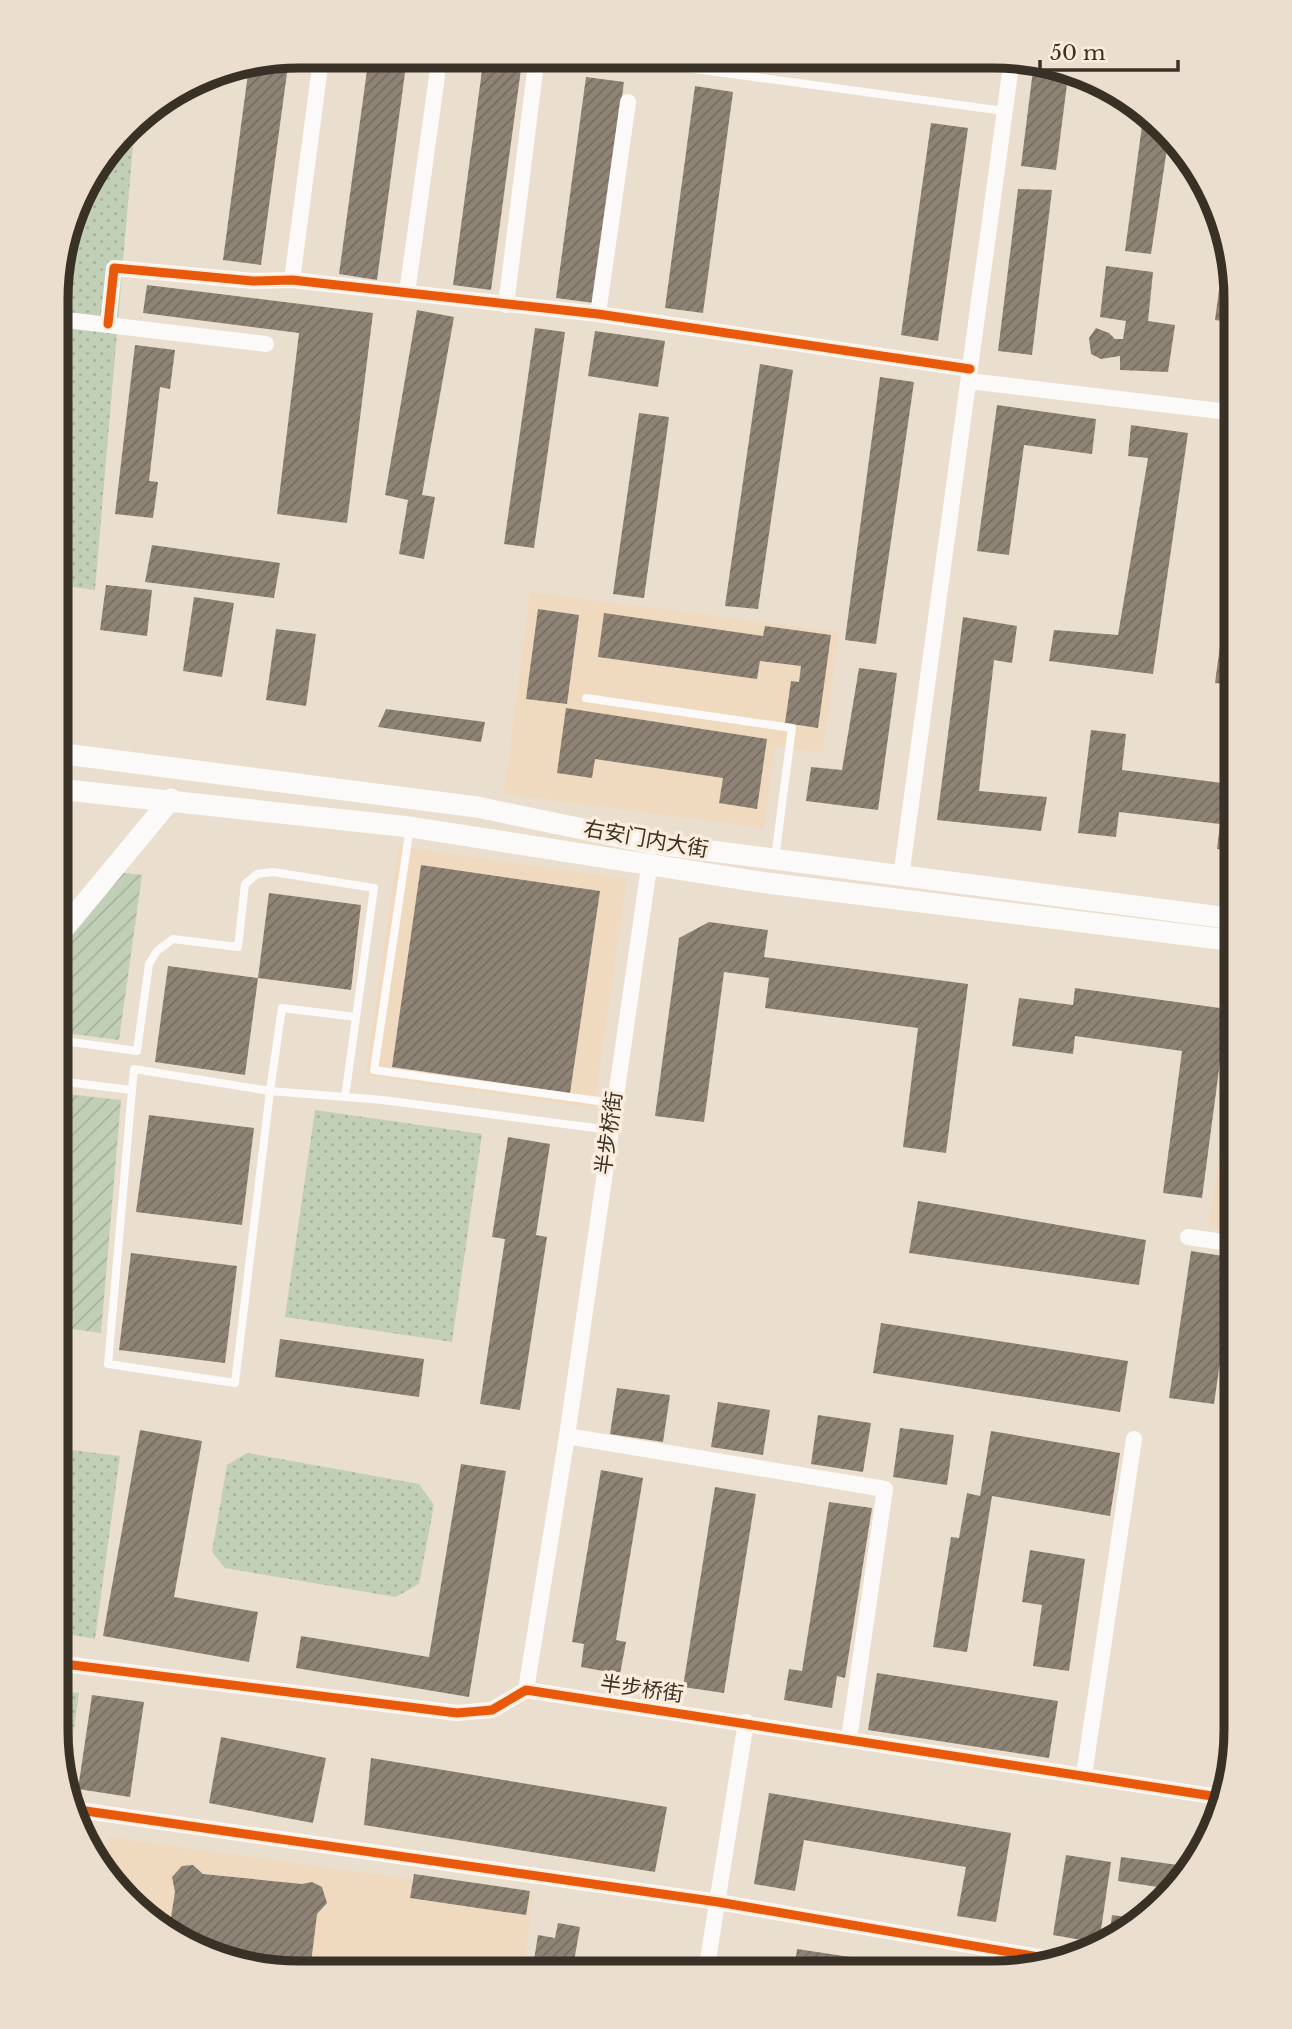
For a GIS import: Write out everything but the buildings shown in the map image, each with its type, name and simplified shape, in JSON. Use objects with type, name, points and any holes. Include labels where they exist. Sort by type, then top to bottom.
[{"type":"main road","name":"右安门内大街","points":[[68,754],[477,807],[650,843],[1224,917]]},
{"type":"main road","name":"右安门内大街","points":[[68,790],[171,799],[410,827],[649,867],[1224,939]]},
{"type":"main road","points":[[68,924],[171,799]]},
{"type":"street","points":[[292,280],[319,68]]},
{"type":"street","points":[[506,305],[535,68]]},
{"type":"street","points":[[901,877],[1010,69]]},
{"type":"street","points":[[407,293],[437,76]]},
{"type":"street","points":[[598,314],[628,102]]},
{"type":"street","points":[[108,324],[114,268],[253,281],[292,280],[598,314],[969,375],[1224,411]]},
{"type":"street","points":[[68,320],[266,344]]},
{"type":"street","name":"半步桥街","points":[[649,867],[567,1436],[526,1690],[1213,1796]]},
{"type":"street","points":[[1188,1237],[1223,1242]]},
{"type":"street","points":[[567,1436],[885,1489],[849,1739]]},
{"type":"street","points":[[1084,1775],[1134,1439]]},
{"type":"street","points":[[68,1664],[457,1713],[492,1710],[526,1690]]},
{"type":"street","points":[[708,1961],[746,1722]]},
{"type":"street","points":[[83,1811],[718,1902],[1013,1959]]},
{"type":"lane","points":[[688,68],[1004,111]]},
{"type":"lane","points":[[586,698],[792,728],[775,859]]},
{"type":"lane","points":[[410,827],[374,1070],[613,1103]]},
{"type":"lane","points":[[345,1097],[374,888],[272,873],[257,874],[245,884],[238,947],[173,939],[157,951],[149,964],[134,1069],[108,1364],[235,1382],[282,1008],[356,1017]]},
{"type":"lane","points":[[68,1042],[137,1051]]},
{"type":"lane","points":[[134,1069],[270,1091],[345,1097],[610,1130]]},
{"type":"lane","points":[[68,1082],[132,1090]]},
{"type":"shaded area","points":[[530,592],[839,632],[823,753],[775,747],[764,828],[504,794]]},
{"type":"shaded area","points":[[398,846],[627,879],[594,1108],[366,1075]]},
{"type":"shaded area","points":[[1223,1123],[1223,1228],[1209,1226]]},
{"type":"shaded area","points":[[109,1837],[533,1896],[524,1961],[299,1961],[240,1953],[184,1930],[159,1913],[136,1893],[107,1856]]},
{"type":"green space","points":[[133,139],[95,590],[68,586],[68,315],[72,260],[81,225],[99,184]]},
{"type":"green space","points":[[116,872],[142,875],[119,1040],[68,1033],[68,929]]},
{"type":"green space","points":[[68,1094],[121,1100],[101,1333],[68,1328]]},
{"type":"green space","points":[[315,1110],[482,1134],[452,1342],[285,1317]]},
{"type":"green space","points":[[68,1450],[120,1456],[95,1639],[68,1634]]},
{"type":"green space","points":[[247,1453],[419,1484],[434,1505],[419,1584],[396,1597],[225,1568],[212,1552],[227,1465]]},
{"type":"green space","points":[[68,1692],[79,1693],[71,1749],[68,1730]]},
{"type":"cycle path","points":[[108,324],[114,268],[253,281],[292,280],[598,314],[970,369]]},
{"type":"cycle path","points":[[68,1664],[457,1713],[492,1710],[526,1690],[1213,1796]]},
{"type":"cycle path","points":[[83,1811],[718,1902],[1035,1956]]}]
